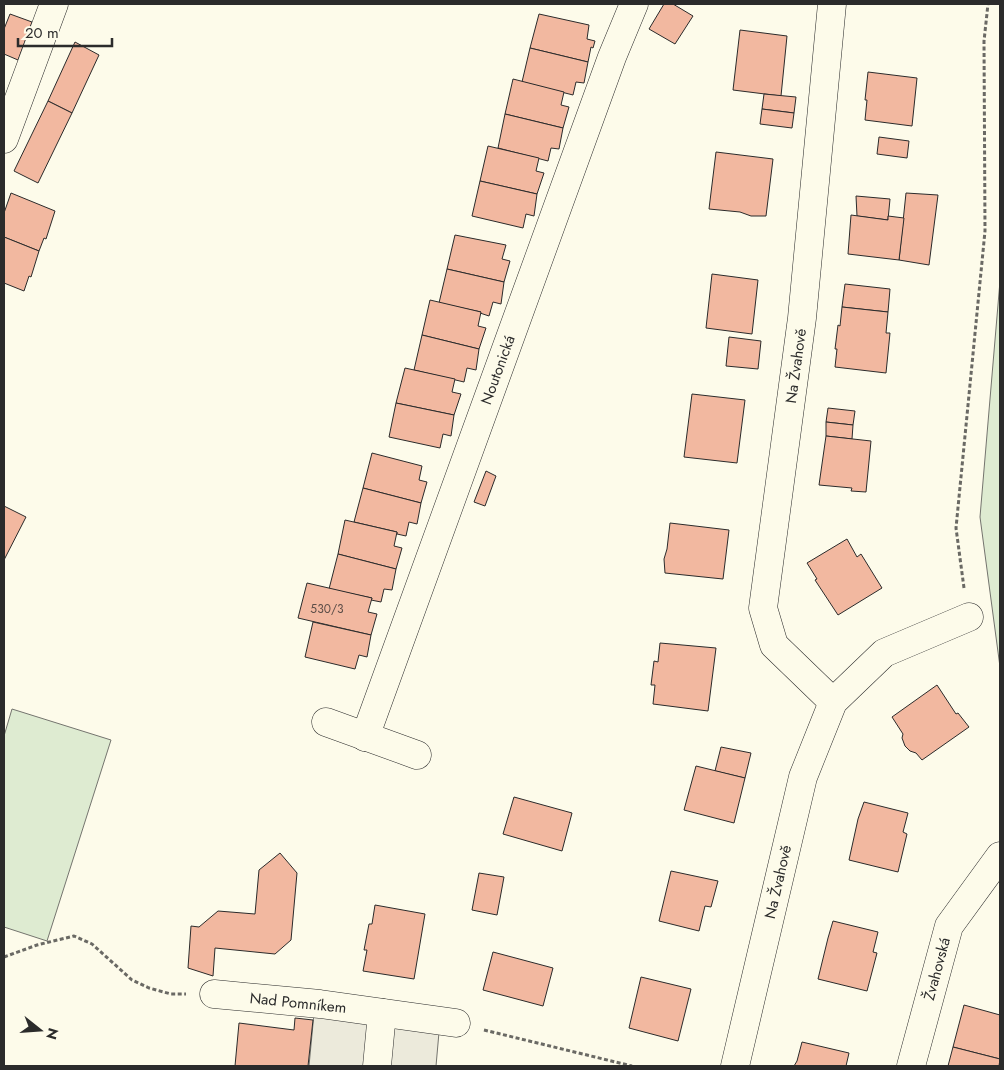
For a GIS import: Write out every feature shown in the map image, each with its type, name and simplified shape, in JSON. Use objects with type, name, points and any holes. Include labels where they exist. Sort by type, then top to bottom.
[{"type":"street","points":[[4,139],[54,4]]},
{"type":"street","name":"Noutonická","points":[[365,737],[612,57],[634,4]]},
{"type":"street","name":"Na Žvahově","points":[[832,4],[802,318],[763,608],[774,645],[833,702]]},
{"type":"street","name":"Na Žvahově","points":[[735,1066],[803,777],[833,702],[884,654],[969,617]]},
{"type":"street","points":[[326,722],[417,755]]},
{"type":"street","name":"Žvahovská","points":[[911,1066],[949,926],[1000,856]]},
{"type":"street","name":"Nad Pomníkem","points":[[214,994],[320,1004],[456,1023]]},
{"type":"street","points":[[377,1066],[382,1013]]},
{"type":"path","points":[[969,617],[956,528],[985,231],[984,41],[988,4]]},
{"type":"path","points":[[4,957],[37,945],[74,936],[92,944],[132,980],[149,988],[172,994],[214,994]]},
{"type":"path","points":[[456,1023],[632,1066]]},
{"type":"green space","points":[[1000,281],[1000,667],[980,517]]},
{"type":"green space","points":[[12,709],[111,740],[47,941],[4,927],[4,736]]},
{"type":"shaded area","points":[[315,1003],[440,1021],[436,1066],[309,1066]]},
{"type":"building","points":[[664,4],[673,4],[693,16],[675,44],[649,29]]},
{"type":"building","points":[[10,14],[32,22],[18,60],[4,54],[4,29]]},
{"type":"building","points":[[539,14],[589,25],[587,39],[595,41],[593,48],[591,47],[588,62],[530,48]]},
{"type":"building","points":[[740,30],[787,36],[781,96],[733,90]]},
{"type":"building","points":[[75,42],[99,55],[72,113],[48,101]]},
{"type":"building","points":[[530,48],[588,62],[584,83],[576,82],[573,95],[522,82]]},
{"type":"building","points":[[868,72],[917,78],[912,126],[865,120]]},
{"type":"building","points":[[513,79],[564,92],[561,105],[569,107],[563,128],[505,114]]},
{"type":"building","points":[[764,94],[796,97],[794,113],[762,109]]},
{"type":"building","points":[[48,101],[72,113],[38,183],[14,171]]},
{"type":"building","points":[[762,109],[794,113],[792,128],[760,124]]},
{"type":"building","points":[[505,114],[563,128],[559,149],[551,148],[548,161],[498,148]]},
{"type":"building","points":[[879,137],[909,141],[907,158],[877,154]]},
{"type":"building","points":[[488,146],[539,158],[536,171],[544,173],[537,194],[480,181]]},
{"type":"building","points":[[716,152],[773,159],[766,216],[751,216],[740,212],[709,209]]},
{"type":"building","points":[[480,181],[537,194],[534,216],[526,214],[523,228],[472,216]]},
{"type":"building","points":[[11,193],[55,211],[46,239],[44,238],[39,251],[4,237],[4,213]]},
{"type":"building","points":[[906,193],[938,195],[929,265],[899,260]]},
{"type":"building","points":[[856,196],[890,199],[888,220],[857,216]]},
{"type":"building","points":[[851,215],[888,220],[888,216],[904,218],[899,260],[848,254]]},
{"type":"building","points":[[455,235],[506,245],[502,259],[510,261],[504,282],[447,269]]},
{"type":"building","points":[[4,237],[39,251],[31,277],[29,276],[24,291],[4,283]]},
{"type":"building","points":[[447,269],[504,282],[501,304],[493,302],[489,316],[481,312],[439,303]]},
{"type":"building","points":[[712,274],[758,280],[752,334],[706,328]]},
{"type":"building","points":[[845,284],[890,289],[888,312],[842,307]]},
{"type":"building","points":[[430,300],[481,312],[478,326],[486,328],[479,349],[422,335]]},
{"type":"building","points":[[842,307],[888,312],[886,333],[890,333],[886,373],[835,367],[837,349],[835,349]]},
{"type":"building","points":[[422,335],[479,349],[476,370],[467,368],[464,382],[414,370]]},
{"type":"building","points":[[729,337],[761,341],[758,369],[726,366]]},
{"type":"building","points":[[405,368],[455,379],[452,392],[461,394],[454,415],[396,403]]},
{"type":"building","points":[[692,394],[745,400],[737,463],[684,457]]},
{"type":"building","points":[[396,403],[454,415],[451,436],[443,434],[440,448],[389,437]]},
{"type":"building","points":[[828,408],[855,411],[853,425],[826,422]]},
{"type":"building","points":[[826,422],[853,425],[852,439],[826,436]]},
{"type":"building","points":[[826,436],[871,441],[866,492],[851,491],[852,488],[819,485]]},
{"type":"building","points":[[372,453],[422,466],[419,480],[427,482],[421,503],[363,488]]},
{"type":"building","points":[[486,471],[496,476],[485,506],[474,502]]},
{"type":"building","points":[[363,488],[421,503],[417,524],[409,522],[406,536],[397,534],[397,532],[354,522]]},
{"type":"building","points":[[4,506],[26,517],[4,560]]},
{"type":"building","points":[[345,520],[397,532],[394,546],[402,548],[396,569],[338,554]]},
{"type":"building","points":[[670,523],[729,530],[723,579],[665,573],[664,559]]},
{"type":"building","points":[[847,539],[857,557],[861,554],[882,588],[838,615],[815,580],[817,579],[807,563]]},
{"type":"building","points":[[338,554],[396,569],[392,590],[384,589],[381,602],[371,600],[372,598],[329,589]]},
{"type":"building","points":[[307,583],[372,598],[368,612],[377,614],[371,635],[298,618]]},
{"type":"building","points":[[313,622],[371,635],[367,657],[359,655],[355,669],[305,657]]},
{"type":"building","points":[[660,643],[716,648],[708,711],[653,704],[655,685],[651,685],[654,661],[658,662]]},
{"type":"building","points":[[937,685],[956,714],[958,713],[969,727],[922,760],[916,753],[910,751],[905,746],[902,738],[903,734],[892,717]]},
{"type":"building","points":[[721,747],[751,753],[745,778],[715,771]]},
{"type":"building","points":[[696,766],[745,778],[734,823],[684,810]]},
{"type":"building","points":[[514,797],[572,813],[562,851],[503,834]]},
{"type":"building","points":[[864,802],[908,813],[903,832],[907,834],[898,872],[849,860],[858,819]]},
{"type":"building","points":[[280,853],[297,873],[291,940],[275,954],[215,948],[213,976],[188,968],[191,926],[199,927],[218,911],[255,914],[259,870]]},
{"type":"building","points":[[671,871],[718,881],[711,907],[705,906],[699,931],[659,921]]},
{"type":"building","points":[[479,873],[504,877],[497,915],[472,910]]},
{"type":"building","points":[[375,905],[425,914],[414,979],[363,971],[367,950],[364,950],[369,924],[372,924]]},
{"type":"building","points":[[833,921],[878,932],[873,952],[877,953],[867,991],[818,979]]},
{"type":"building","points":[[493,952],[553,968],[543,1006],[483,990]]},
{"type":"building","points":[[641,977],[691,989],[678,1041],[629,1028]]},
{"type":"building","points":[[964,1005],[1000,1015],[1000,1059],[953,1047]]},
{"type":"building","points":[[295,1018],[313,1020],[308,1066],[235,1066],[239,1023],[294,1030]]},
{"type":"building","points":[[802,1042],[849,1053],[846,1066],[794,1066]]},
{"type":"building","points":[[953,1047],[1000,1059],[999,1066],[948,1066]]}]
